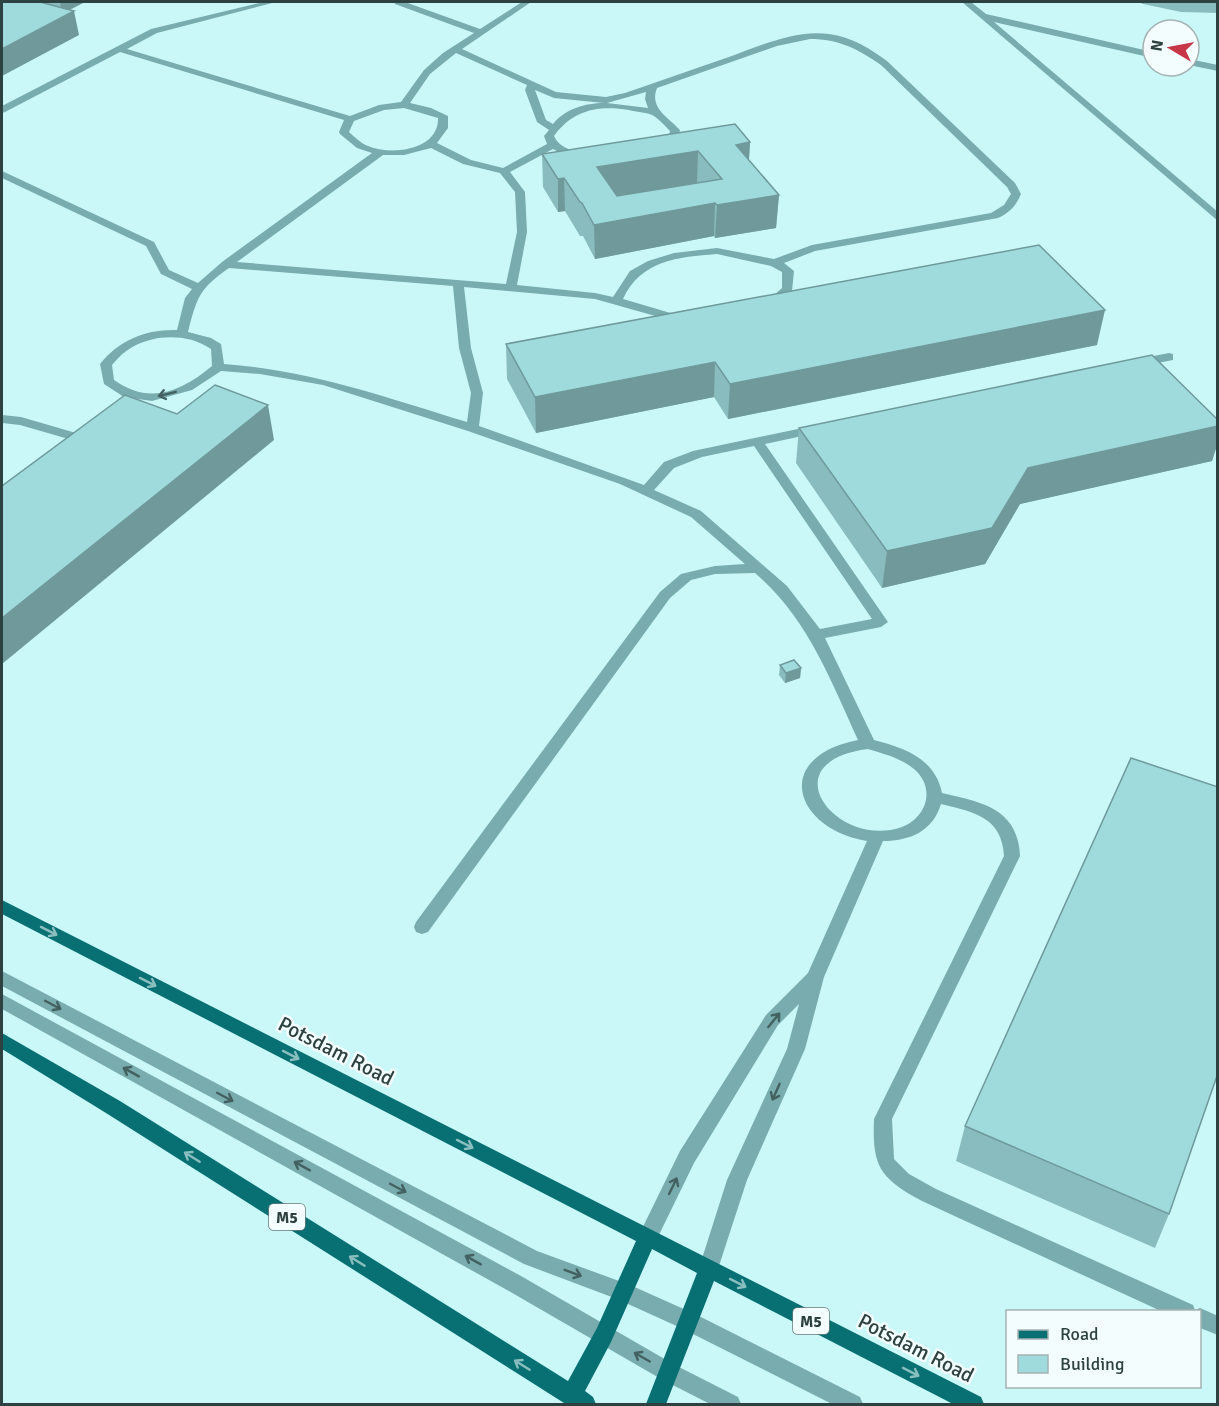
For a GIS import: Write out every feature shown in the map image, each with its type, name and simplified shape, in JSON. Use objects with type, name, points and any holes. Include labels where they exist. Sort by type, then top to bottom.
[{"type":"main road","name":"Potsdam Road","points":[[2,907],[647,1239],[709,1268],[974,1404]]},
{"type":"main road","name":"M5","points":[[2,1040],[123,1113],[575,1402]]},
{"type":"main road","points":[[575,1402],[647,1239]]},
{"type":"main road","points":[[656,1404],[709,1268]]},
{"type":"lane","points":[[2,110],[154,31],[272,2]]},
{"type":"lane","points":[[398,2],[480,32]]},
{"type":"lane","points":[[404,105],[427,72],[455,49],[527,2]]},
{"type":"lane","points":[[966,2],[1218,218]]},
{"type":"lane","points":[[983,16],[1141,52]]},
{"type":"lane","points":[[591,157],[570,154],[553,145],[549,136],[556,123],[566,115],[789,38],[820,36],[840,39],[868,50],[1011,185],[1016,194],[1013,202],[1004,211],[994,216],[812,248],[775,263]]},
{"type":"lane","points":[[118,49],[350,119],[382,107],[404,105],[443,116],[446,126],[442,135],[431,144],[399,153],[381,152],[366,149],[349,138],[344,132],[350,119]]},
{"type":"lane","points":[[455,49],[491,63],[554,95],[657,113]]},
{"type":"lane","points":[[1201,64],[1218,68]]},
{"type":"lane","points":[[532,85],[530,90],[537,113],[542,122],[553,128]]},
{"type":"lane","points":[[649,151],[666,146],[674,137],[675,130],[649,102],[648,94],[652,86]]},
{"type":"lane","points":[[431,144],[467,162],[504,171],[520,192],[522,232],[511,288]]},
{"type":"lane","points":[[504,171],[553,145]]},
{"type":"lane","points":[[182,333],[191,298],[210,276],[381,152]]},
{"type":"lane","points":[[2,174],[150,244],[165,272],[199,288]]},
{"type":"lane","points":[[226,264],[595,296],[673,318],[739,315],[768,306],[788,289],[788,271],[775,263],[717,251],[690,253],[634,273],[623,287],[617,301]]},
{"type":"lane","points":[[458,284],[465,348],[477,393],[472,428]]},
{"type":"lane","points":[[218,367],[217,347],[203,338],[182,333],[150,337],[121,348],[105,364],[108,381],[123,397],[152,398],[183,390],[202,382],[218,367],[260,370],[325,382],[472,428],[625,481],[696,514],[782,589],[816,635],[868,744]]},
{"type":"lane","points":[[1124,366],[1169,357]]},
{"type":"lane","points":[[2,419],[77,432],[54,449]]},
{"type":"lane","points":[[646,491],[669,465],[698,454],[826,427]]},
{"type":"lane","points":[[757,441],[881,622],[816,635]]},
{"type":"lane","points":[[422,927],[665,595],[686,578],[714,570],[758,568]]},
{"type":"lane","points":[[868,744],[906,753],[921,764],[931,776],[936,797],[935,805],[927,818],[914,828],[897,835],[877,836],[856,833],[838,826],[823,815],[814,802],[810,787],[812,773],[819,761],[833,752],[850,746],[868,744]]},
{"type":"lane","points":[[936,797],[978,807],[1002,822],[1013,845],[1012,856],[883,1119],[882,1152],[887,1165],[900,1180],[929,1195],[1184,1310]]},
{"type":"lane","points":[[709,1268],[737,1180],[796,1049],[815,977],[877,836]]},
{"type":"lane","points":[[647,1239],[687,1158],[772,1020],[815,977]]},
{"type":"lane","points":[[2,978],[531,1258],[623,1292],[688,1321],[854,1404]]},
{"type":"lane","points":[[2,1001],[441,1243],[668,1372],[731,1404]]},
{"type":"lane","points":[[1201,1318],[1218,1326]]},
{"type":"building","points":[[2,2],[40,2],[74,11],[2,49]]},
{"type":"building","points":[[735,124],[750,142],[736,145],[779,195],[717,205],[715,203],[594,225],[564,178],[558,179],[542,154]],"holes":[[[698,151],[722,179],[617,196],[597,167]]]},
{"type":"building","points":[[1039,245],[1105,310],[730,384],[715,362],[535,397],[506,344]]},
{"type":"building","points":[[1152,355],[1218,420],[1218,426],[1028,468],[992,528],[887,551],[799,428]]},
{"type":"building","points":[[215,385],[268,405],[2,618],[2,486],[125,395],[177,414]]},
{"type":"building","points":[[794,660],[801,668],[786,673],[780,665]]},
{"type":"building","points":[[1131,758],[1218,787],[1218,1073],[1169,1214],[965,1126]]}]
